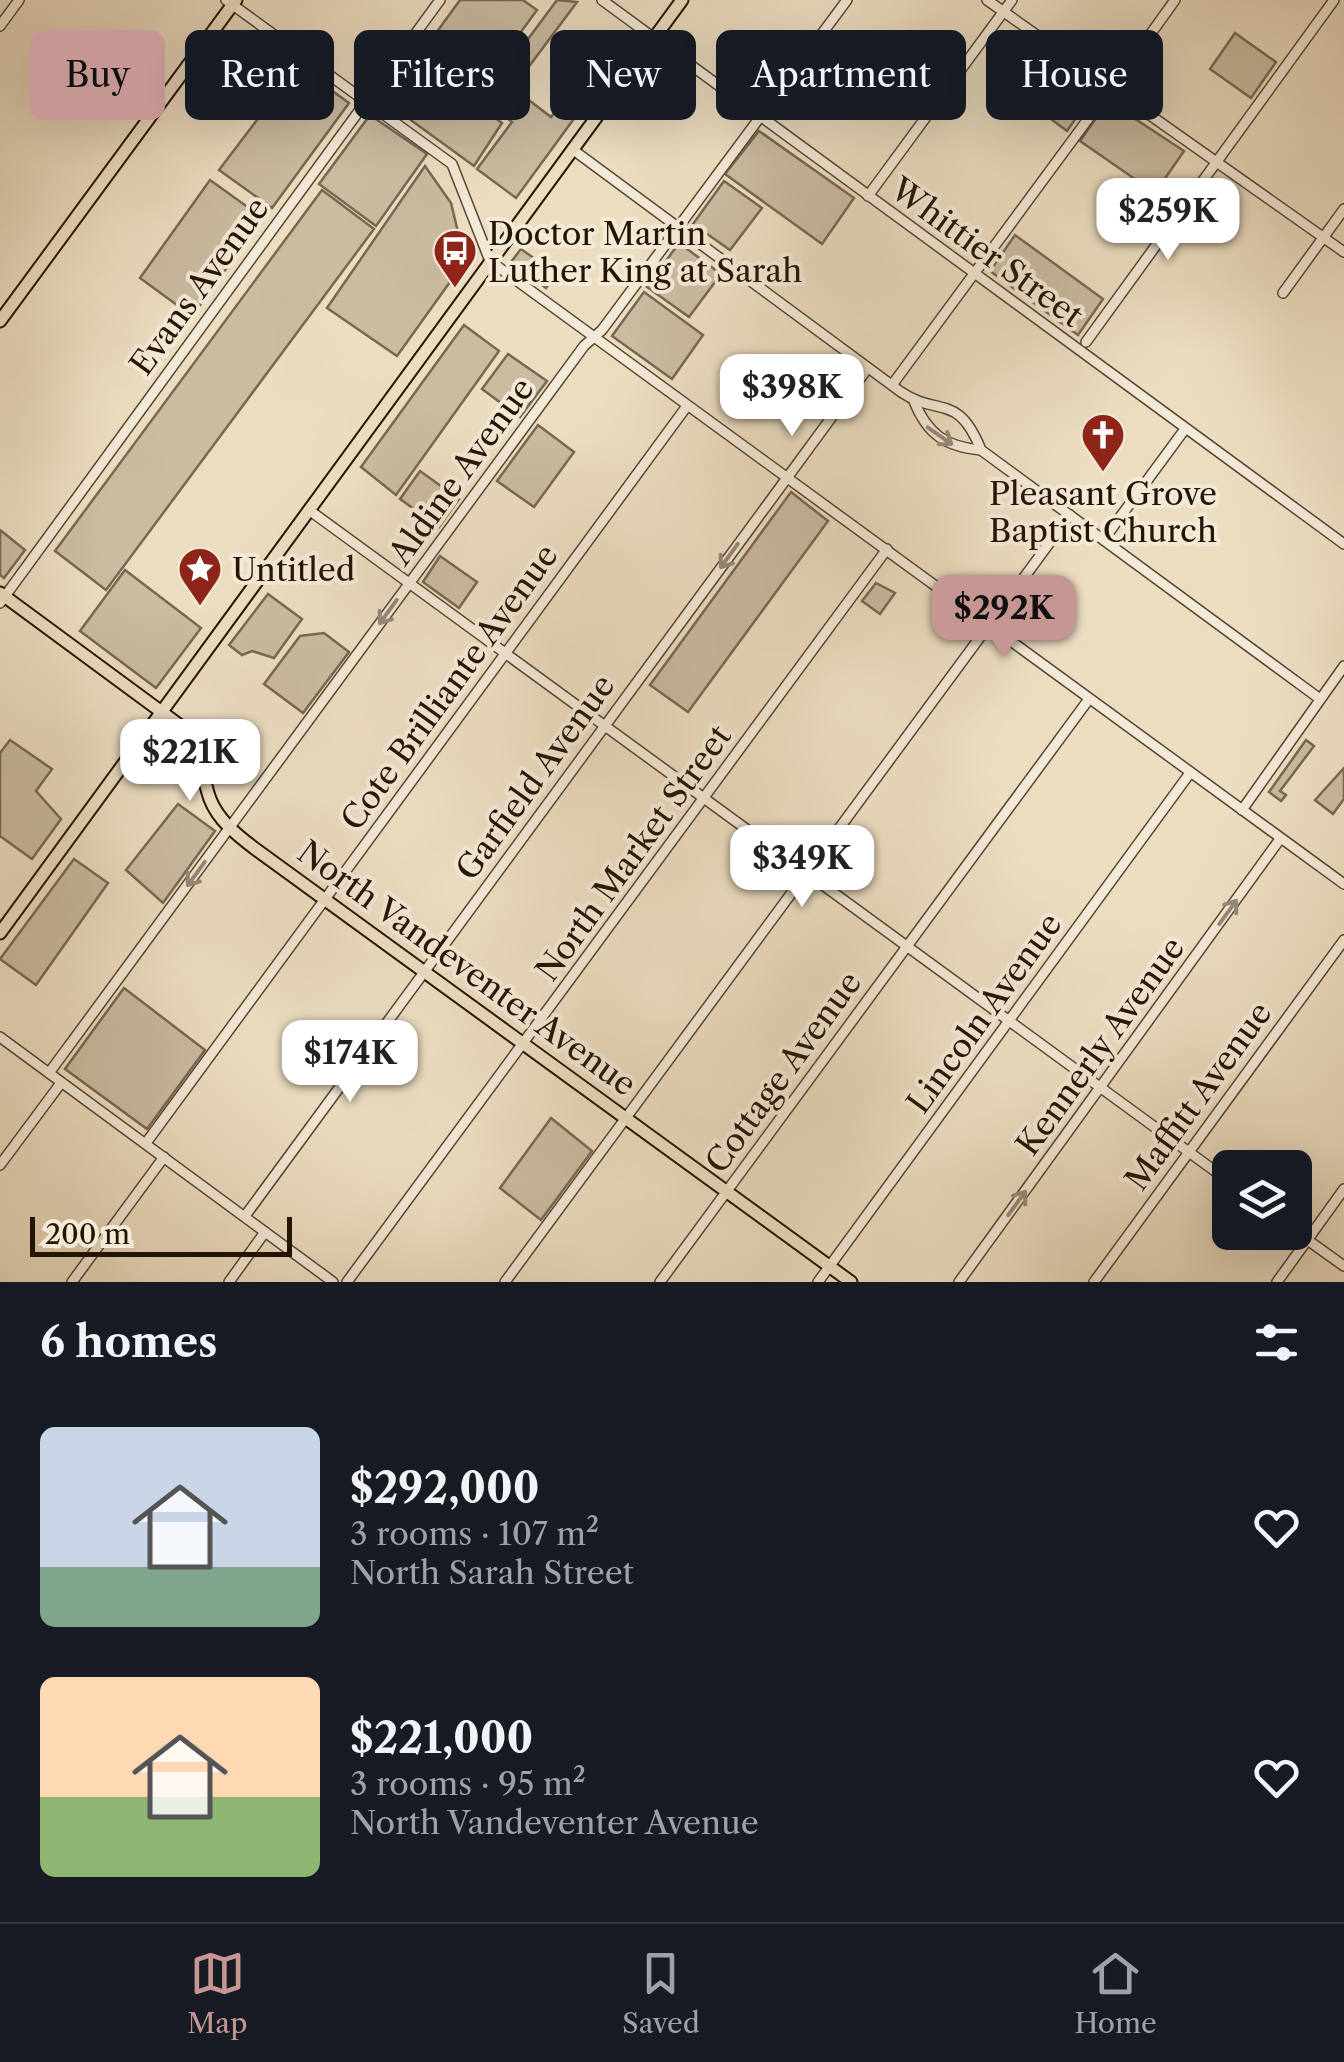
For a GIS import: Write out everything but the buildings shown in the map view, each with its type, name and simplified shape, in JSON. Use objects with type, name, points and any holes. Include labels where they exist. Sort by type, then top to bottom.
[{"type":"main road","points":[[659,30],[682,0]]},
{"type":"main road","points":[[0,321],[232,2]]},
{"type":"main road","points":[[0,933],[593,120]]},
{"type":"main road","name":"North Vandeventer Avenue","points":[[2,597],[161,710],[192,737],[212,804],[230,828],[851,1282]]},
{"type":"street","points":[[0,26],[19,0]]},
{"type":"street","name":"Evans Avenue","points":[[417,30],[440,0]]},
{"type":"street","name":"Whittier Street","points":[[602,0],[642,30]]},
{"type":"street","name":"Aldine Avenue","points":[[825,30],[847,0]]},
{"type":"street","points":[[987,0],[1027,30]]},
{"type":"street","points":[[868,196],[1012,0]]},
{"type":"street","points":[[1153,30],[1175,0]]},
{"type":"street","points":[[1086,342],[1334,0]]},
{"type":"street","points":[[232,2],[354,93]]},
{"type":"street","name":"Evans Avenue","points":[[2,597],[354,114]]},
{"type":"street","points":[[392,120],[452,164],[490,260],[1344,884]]},
{"type":"street","name":"Aldine Avenue","points":[[49,1073],[410,583],[758,120]]},
{"type":"street","name":"Whittier Street","points":[[763,120],[1344,544]]},
{"type":"street","points":[[892,386],[1087,120]]},
{"type":"street","points":[[1152,120],[1344,252]]},
{"type":"street","points":[[572,149],[892,386],[914,401],[946,406],[957,412],[981,450],[1320,699]]},
{"type":"street","points":[[1283,293],[1344,209]]},
{"type":"street","name":"Garfield Avenue","points":[[245,1216],[867,368]]},
{"type":"street","points":[[914,401],[928,430],[938,438],[962,448],[981,450]]},
{"type":"street","name":"Cote Brilliante Avenue","points":[[146,1143],[687,406]]},
{"type":"street","points":[[1104,539],[1185,429]]},
{"type":"street","points":[[310,510],[1212,1169]]},
{"type":"street","points":[[506,1282],[1070,516]]},
{"type":"street","name":"North Market Street","points":[[347,1282],[887,550]]},
{"type":"street","points":[[1242,810],[1344,666]]},
{"type":"street","name":"Cottage Avenue","points":[[660,1282],[1088,700]]},
{"type":"street","name":"Lincoln Avenue","points":[[818,1282],[1190,773]]},
{"type":"street","name":"Kennerly Avenue","points":[[959,1282],[1280,839]]},
{"type":"street","name":"Maffitt Avenue","points":[[1094,1282],[1344,940]]},
{"type":"street","points":[[0,1037],[332,1282]]},
{"type":"street","points":[[0,1165],[61,1083]]},
{"type":"street","points":[[72,1282],[164,1157]]},
{"type":"street","points":[[1312,1233],[1344,1189]]},
{"type":"street","points":[[228,1282],[266,1232]]},
{"type":"street","points":[[1312,1244],[1344,1266]]},
{"type":"street","points":[[1277,1282],[1300,1250]]},
{"type":"shaded area","points":[[460,0],[523,0],[537,10],[522,30],[438,30]]},
{"type":"shaded area","points":[[557,0],[577,2],[556,30],[550,30],[550,38],[530,65],[530,36]]},
{"type":"shaded area","points":[[1235,33],[1276,62],[1251,98],[1210,69]]},
{"type":"shaded area","points":[[334,92],[349,103],[272,208],[219,170],[257,120],[334,120]]},
{"type":"shaded area","points":[[530,101],[550,120],[573,120],[516,198],[477,169],[512,122],[509,120],[530,120]]},
{"type":"shaded area","points":[[366,120],[377,120],[427,154],[376,226],[319,184]]},
{"type":"shaded area","points":[[411,120],[498,120],[502,123],[474,166]]},
{"type":"shaded area","points":[[1052,120],[1075,120],[1067,131]]},
{"type":"shaded area","points":[[1095,120],[1137,120],[1184,151],[1155,193],[1080,141]]},
{"type":"shaded area","points":[[759,131],[854,198],[822,244],[725,174]]},
{"type":"shaded area","points":[[425,166],[451,203],[465,261],[397,356],[327,308]]},
{"type":"shaded area","points":[[210,180],[263,218],[192,316],[140,278]]},
{"type":"shaded area","points":[[724,181],[762,208],[730,250],[693,224]]},
{"type":"shaded area","points":[[322,190],[374,229],[106,590],[55,551]]},
{"type":"shaded area","points":[[1015,235],[1103,299],[1078,335],[990,271]]},
{"type":"shaded area","points":[[679,243],[721,274],[689,317],[647,287]]},
{"type":"shaded area","points":[[521,249],[556,274],[546,288],[511,262]]},
{"type":"shaded area","points":[[644,292],[703,335],[672,379],[612,336]]},
{"type":"shaded area","points":[[464,325],[499,351],[396,495],[361,467]]},
{"type":"shaded area","points":[[508,354],[547,381],[520,417],[482,389]]},
{"type":"shaded area","points":[[538,425],[574,452],[534,507],[497,481]]},
{"type":"shaded area","points":[[420,471],[459,499],[439,527],[400,499]]},
{"type":"shaded area","points":[[791,492],[828,521],[688,712],[650,685]]},
{"type":"shaded area","points":[[0,530],[25,550],[4,578],[0,575]]},
{"type":"shaded area","points":[[440,556],[477,582],[459,608],[423,582]]},
{"type":"shaded area","points":[[125,570],[201,628],[156,688],[80,631]]},
{"type":"shaded area","points":[[876,583],[895,593],[880,614],[862,601]]},
{"type":"shaded area","points":[[268,594],[302,619],[274,658],[252,651],[242,655],[229,645]]},
{"type":"shaded area","points":[[324,633],[349,652],[303,713],[264,684],[300,636]]},
{"type":"shaded area","points":[[10,740],[52,769],[36,791],[61,819],[32,859],[0,836],[0,753]]},
{"type":"shaded area","points":[[1306,740],[1314,746],[1280,791],[1286,795],[1281,801],[1269,792]]},
{"type":"shaded area","points":[[1344,768],[1344,799],[1333,814],[1315,800]]},
{"type":"shaded area","points":[[178,804],[215,831],[163,903],[126,870]]},
{"type":"shaded area","points":[[74,859],[108,883],[36,985],[0,959]]},
{"type":"shaded area","points":[[124,988],[205,1050],[147,1129],[65,1069]]},
{"type":"shaded area","points":[[551,1118],[592,1151],[541,1220],[500,1188]]},
{"type":"place","name":"Doctor Martin Luther King at Sarah","points":[[455,289]]},
{"type":"place","name":"Pleasant Grove Baptist Church","points":[[1103,473]]},
{"type":"place","name":"Untitled","points":[[200,607]]}]
